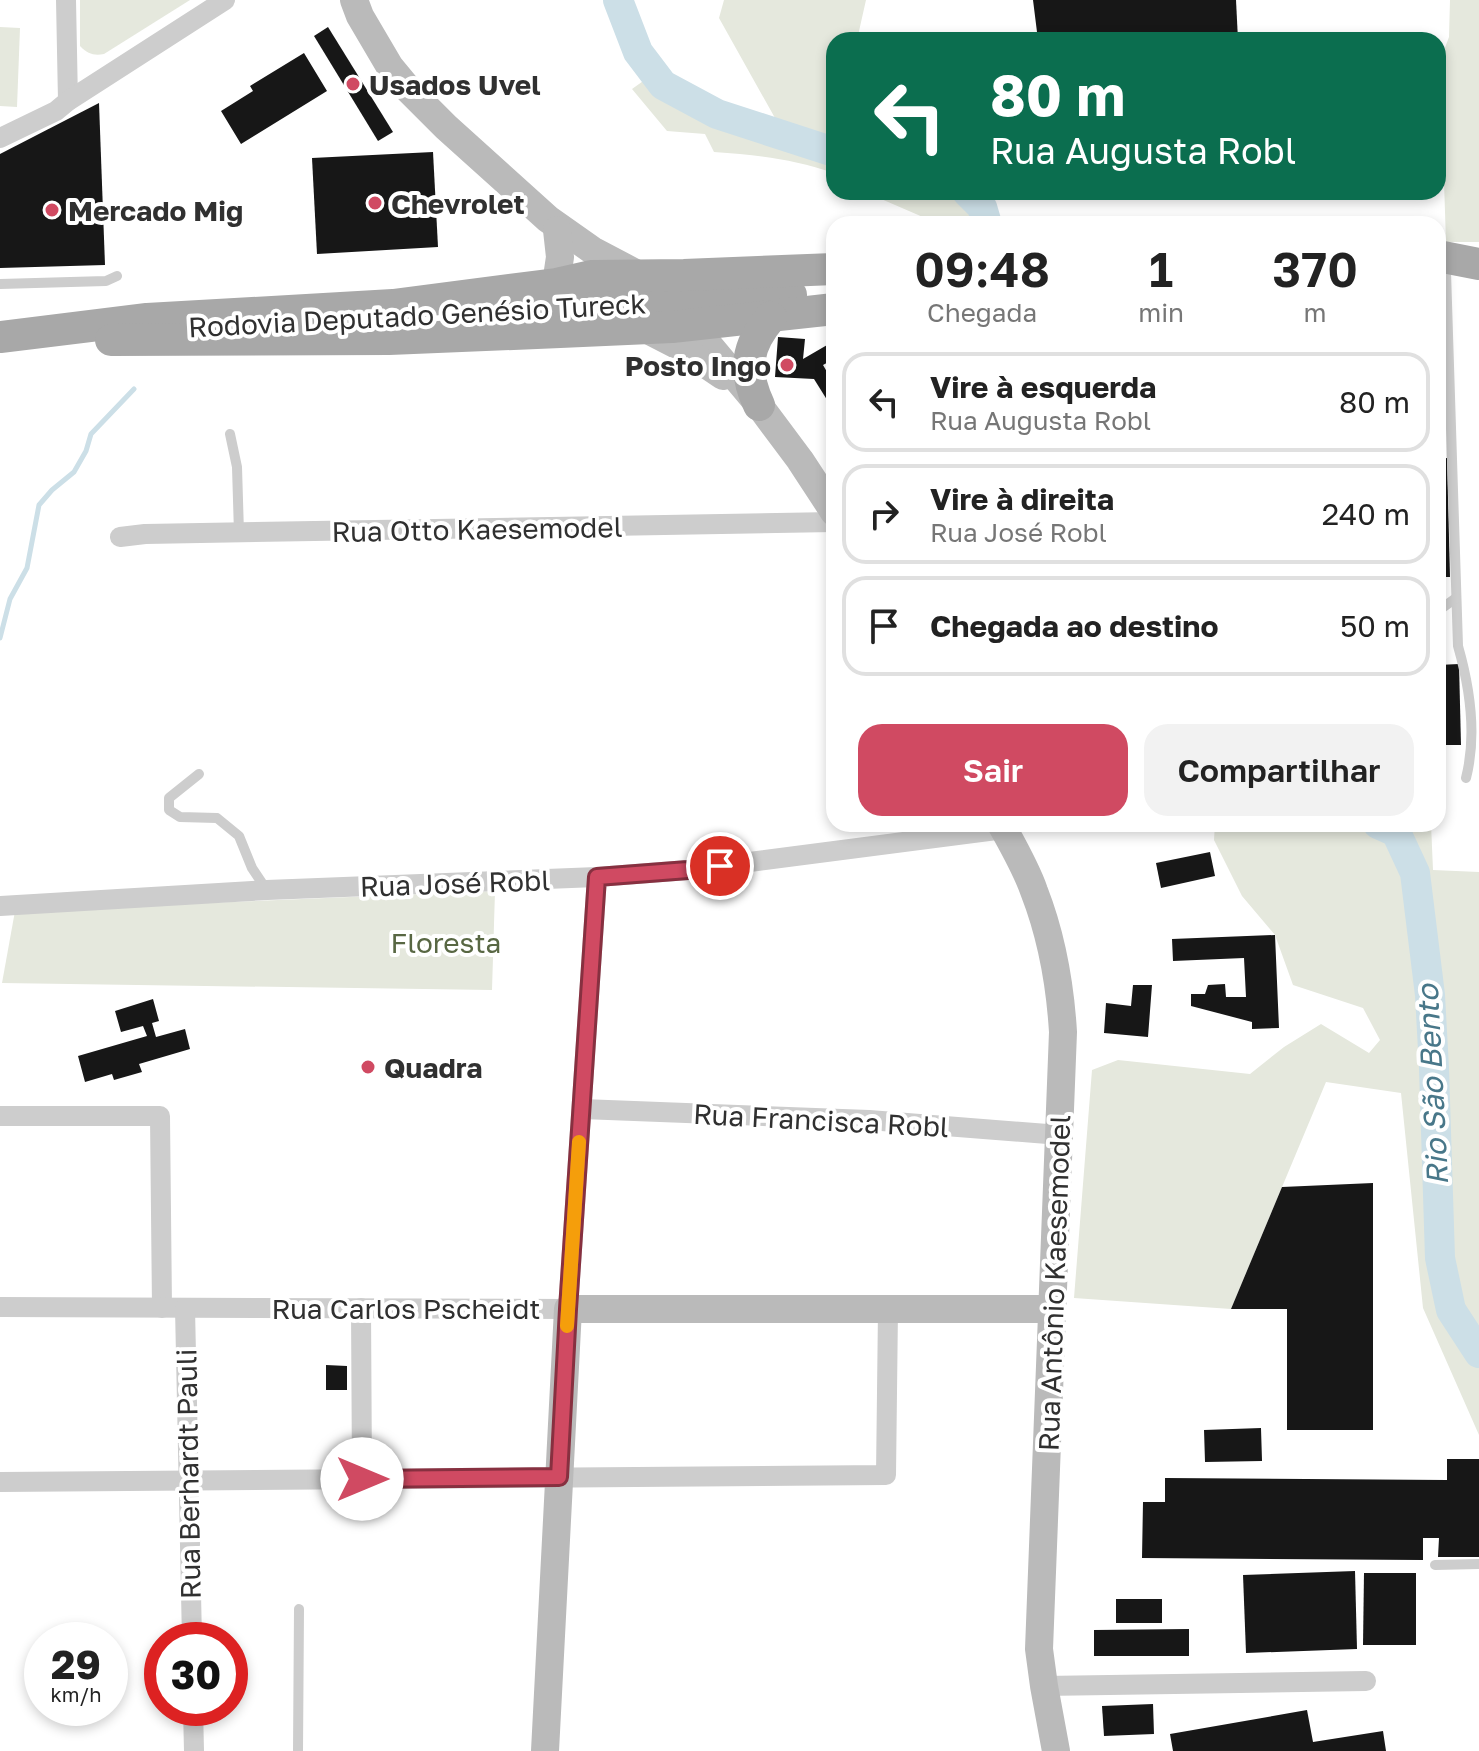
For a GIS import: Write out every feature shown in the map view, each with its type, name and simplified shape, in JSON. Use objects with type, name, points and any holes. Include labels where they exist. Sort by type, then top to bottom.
[{"type":"main road","points":[[354,0],[390,67],[446,127],[552,224],[657,285],[759,405],[826,500]]},
{"type":"main road","points":[[552,224],[630,321],[706,363],[759,405]]},
{"type":"main road","points":[[549,296],[560,257],[552,224]]},
{"type":"main road","points":[[1446,267],[1479,264]]},
{"type":"main road","points":[[1446,268],[1479,271]]},
{"type":"main road","points":[[0,337],[147,319],[549,296],[591,276],[826,269]]},
{"type":"main road","points":[[619,307],[622,288],[637,275]]},
{"type":"main road","name":"Rodovia Deputado Genésio Tureck","points":[[549,296],[735,298],[826,292]]},
{"type":"main road","points":[[0,337],[155,341],[389,339],[647,328],[683,313],[771,317],[826,310]]},
{"type":"main road","points":[[759,405],[752,391],[749,359],[753,343],[771,317]]},
{"type":"main road","name":"Rua Antônio Kaesemodel","points":[[1005,832],[1033,888],[1047,926],[1061,996],[1063,1032],[1039,1649],[1056,1751]]},
{"type":"main road","points":[[545,1751],[568,1309]]},
{"type":"main road","name":"Rua Carlos Pscheidt","points":[[568,1309],[1053,1309]]},
{"type":"street","points":[[66,0],[68,101]]},
{"type":"street","points":[[0,138],[56,111],[225,0]]},
{"type":"street","name":"Rua Otto Kaesemodel","points":[[120,537],[145,534],[826,522]]},
{"type":"street","name":"Rua José Robl","points":[[0,906],[267,890],[597,877],[688,870],[966,832]]},
{"type":"street","points":[[568,1309],[597,877]]},
{"type":"street","name":"Rua Francisca Robl","points":[[582,1109],[797,1116],[1060,1135]]},
{"type":"street","name":"Rua Berhardt Pauli","points":[[0,1116],[160,1116],[162,1308]]},
{"type":"street","name":"Rua Carlos Pscheidt","points":[[0,1307],[568,1309]]},
{"type":"street","name":"Rua Berhardt Pauli","points":[[185,1308],[192,1622]]},
{"type":"street","points":[[361,1308],[362,1479]]},
{"type":"street","points":[[0,1482],[886,1475],[888,1309]]},
{"type":"street","points":[[1044,1686],[1366,1681]]},
{"type":"street","points":[[193,1726],[194,1751]]},
{"type":"lane","points":[[0,284],[106,281],[117,276]]},
{"type":"lane","points":[[1446,377],[1458,646],[1471,718],[1471,756],[1466,778]]},
{"type":"lane","points":[[230,434],[237,467],[239,533]]},
{"type":"lane","points":[[1446,605],[1456,598]]},
{"type":"lane","points":[[199,774],[169,798],[169,810],[180,817],[217,818],[239,836],[252,868],[267,890]]},
{"type":"lane","points":[[1435,1565],[1479,1564]]},
{"type":"lane","points":[[298,1751],[299,1609]]},
{"type":"green space","points":[[80,0],[190,0],[104,54],[97,55],[88,53],[80,46]]},
{"type":"green space","points":[[724,0],[866,0],[859,32],[826,32],[826,137],[780,127],[719,18]]},
{"type":"green space","points":[[1450,0],[1479,0],[1479,242],[1446,242],[1446,45]]},
{"type":"green space","points":[[0,27],[20,28],[17,107],[0,106]]},
{"type":"green space","points":[[646,79],[717,114],[826,149],[826,171],[775,158],[714,152],[705,134],[667,131],[632,89]]},
{"type":"green space","points":[[884,200],[964,200],[977,216],[920,216]]},
{"type":"green space","points":[[1214,832],[1431,832],[1433,870],[1479,872],[1479,1435],[1423,1308],[1401,1093],[1326,1082],[1231,1309],[1074,1298],[1092,1070],[1118,1060],[1250,1074],[1284,1047],[1321,1024],[1369,1053],[1380,1040],[1363,1008],[1293,985],[1275,935],[1242,896],[1214,840]]},
{"type":"green space","name":"Floresta","points":[[495,891],[492,990],[2,983],[15,911]]},
{"type":"building","points":[[1033,0],[1236,0],[1238,32],[1037,32]]},
{"type":"building","name":"Usados Uvel","points":[[328,27],[393,132],[378,141],[314,36]]},
{"type":"building","points":[[304,53],[327,91],[241,144],[221,111],[253,91],[250,86]]},
{"type":"building","name":"Mercado Mig","points":[[99,103],[105,265],[0,268],[0,154]]},
{"type":"building","name":"Chevrolet","points":[[433,152],[438,247],[317,254],[312,158]]},
{"type":"building","points":[[778,337],[805,339],[803,359],[826,346],[826,363],[823,365],[826,370],[826,398],[814,379],[775,377]]},
{"type":"building","points":[[1447,458],[1450,577],[1446,577]]},
{"type":"building","points":[[1459,664],[1461,745],[1446,745],[1446,665]]},
{"type":"building","points":[[1210,852],[1215,876],[1161,888],[1156,863]]},
{"type":"building","points":[[1275,935],[1279,1028],[1252,1029],[1252,1022],[1191,1006],[1191,994],[1205,994],[1208,985],[1225,984],[1226,997],[1246,997],[1244,958],[1173,961],[1172,939]]},
{"type":"building","points":[[1133,985],[1152,985],[1148,1037],[1104,1033],[1106,1003],[1131,1006]]},
{"type":"building","points":[[153,999],[159,1021],[152,1023],[156,1037],[185,1029],[190,1049],[139,1064],[142,1072],[114,1080],[112,1074],[85,1082],[78,1056],[147,1036],[143,1026],[121,1032],[115,1011]]},
{"type":"building","points":[[1373,1183],[1373,1430],[1287,1430],[1287,1309],[1231,1309],[1282,1187]]},
{"type":"building","points":[[326,1365],[347,1366],[347,1390],[326,1390]]},
{"type":"building","points":[[1261,1428],[1262,1461],[1205,1462],[1204,1430]]},
{"type":"building","points":[[1447,1459],[1479,1459],[1479,1557],[1438,1557],[1439,1538],[1423,1538],[1423,1560],[1142,1558],[1143,1502],[1165,1502],[1165,1478],[1447,1480]]},
{"type":"building","points":[[1355,1571],[1357,1649],[1246,1653],[1243,1575]]},
{"type":"building","points":[[1364,1573],[1416,1573],[1416,1645],[1363,1645]]},
{"type":"building","points":[[1116,1599],[1162,1599],[1162,1623],[1116,1623]]},
{"type":"building","points":[[1189,1629],[1189,1656],[1094,1656],[1094,1630]]},
{"type":"building","points":[[1153,1704],[1154,1734],[1104,1736],[1102,1706]]},
{"type":"building","points":[[1307,1710],[1313,1742],[1383,1731],[1386,1751],[1173,1751],[1170,1734]]},
{"type":"waterway","name":"Rio São Bento","points":[[618,0],[638,52],[663,85],[717,114],[826,149]]},
{"type":"waterway","name":"Rio São Bento","points":[[975,200],[985,216]]},
{"type":"waterway","points":[[0,638],[10,599],[27,568],[39,505],[74,472],[91,434],[134,389]]},
{"type":"waterway","name":"Rio São Bento","points":[[1396,832],[1415,873],[1430,995],[1440,1258],[1451,1310],[1479,1353]]},
{"type":"slow traffic","points":[[567,1326],[579,1142]]},
{"type":"place","name":"Usados Uvel","points":[[353,84]]},
{"type":"place","name":"Chevrolet","points":[[375,203]]},
{"type":"place","name":"Mercado Mig","points":[[52,210]]},
{"type":"place","name":"Posto Ingo","points":[[787,365]]},
{"type":"place","name":"Quadra","points":[[368,1067]]},
{"type":"route","points":[[362,1479],[559,1477],[597,877],[720,866]]}]
